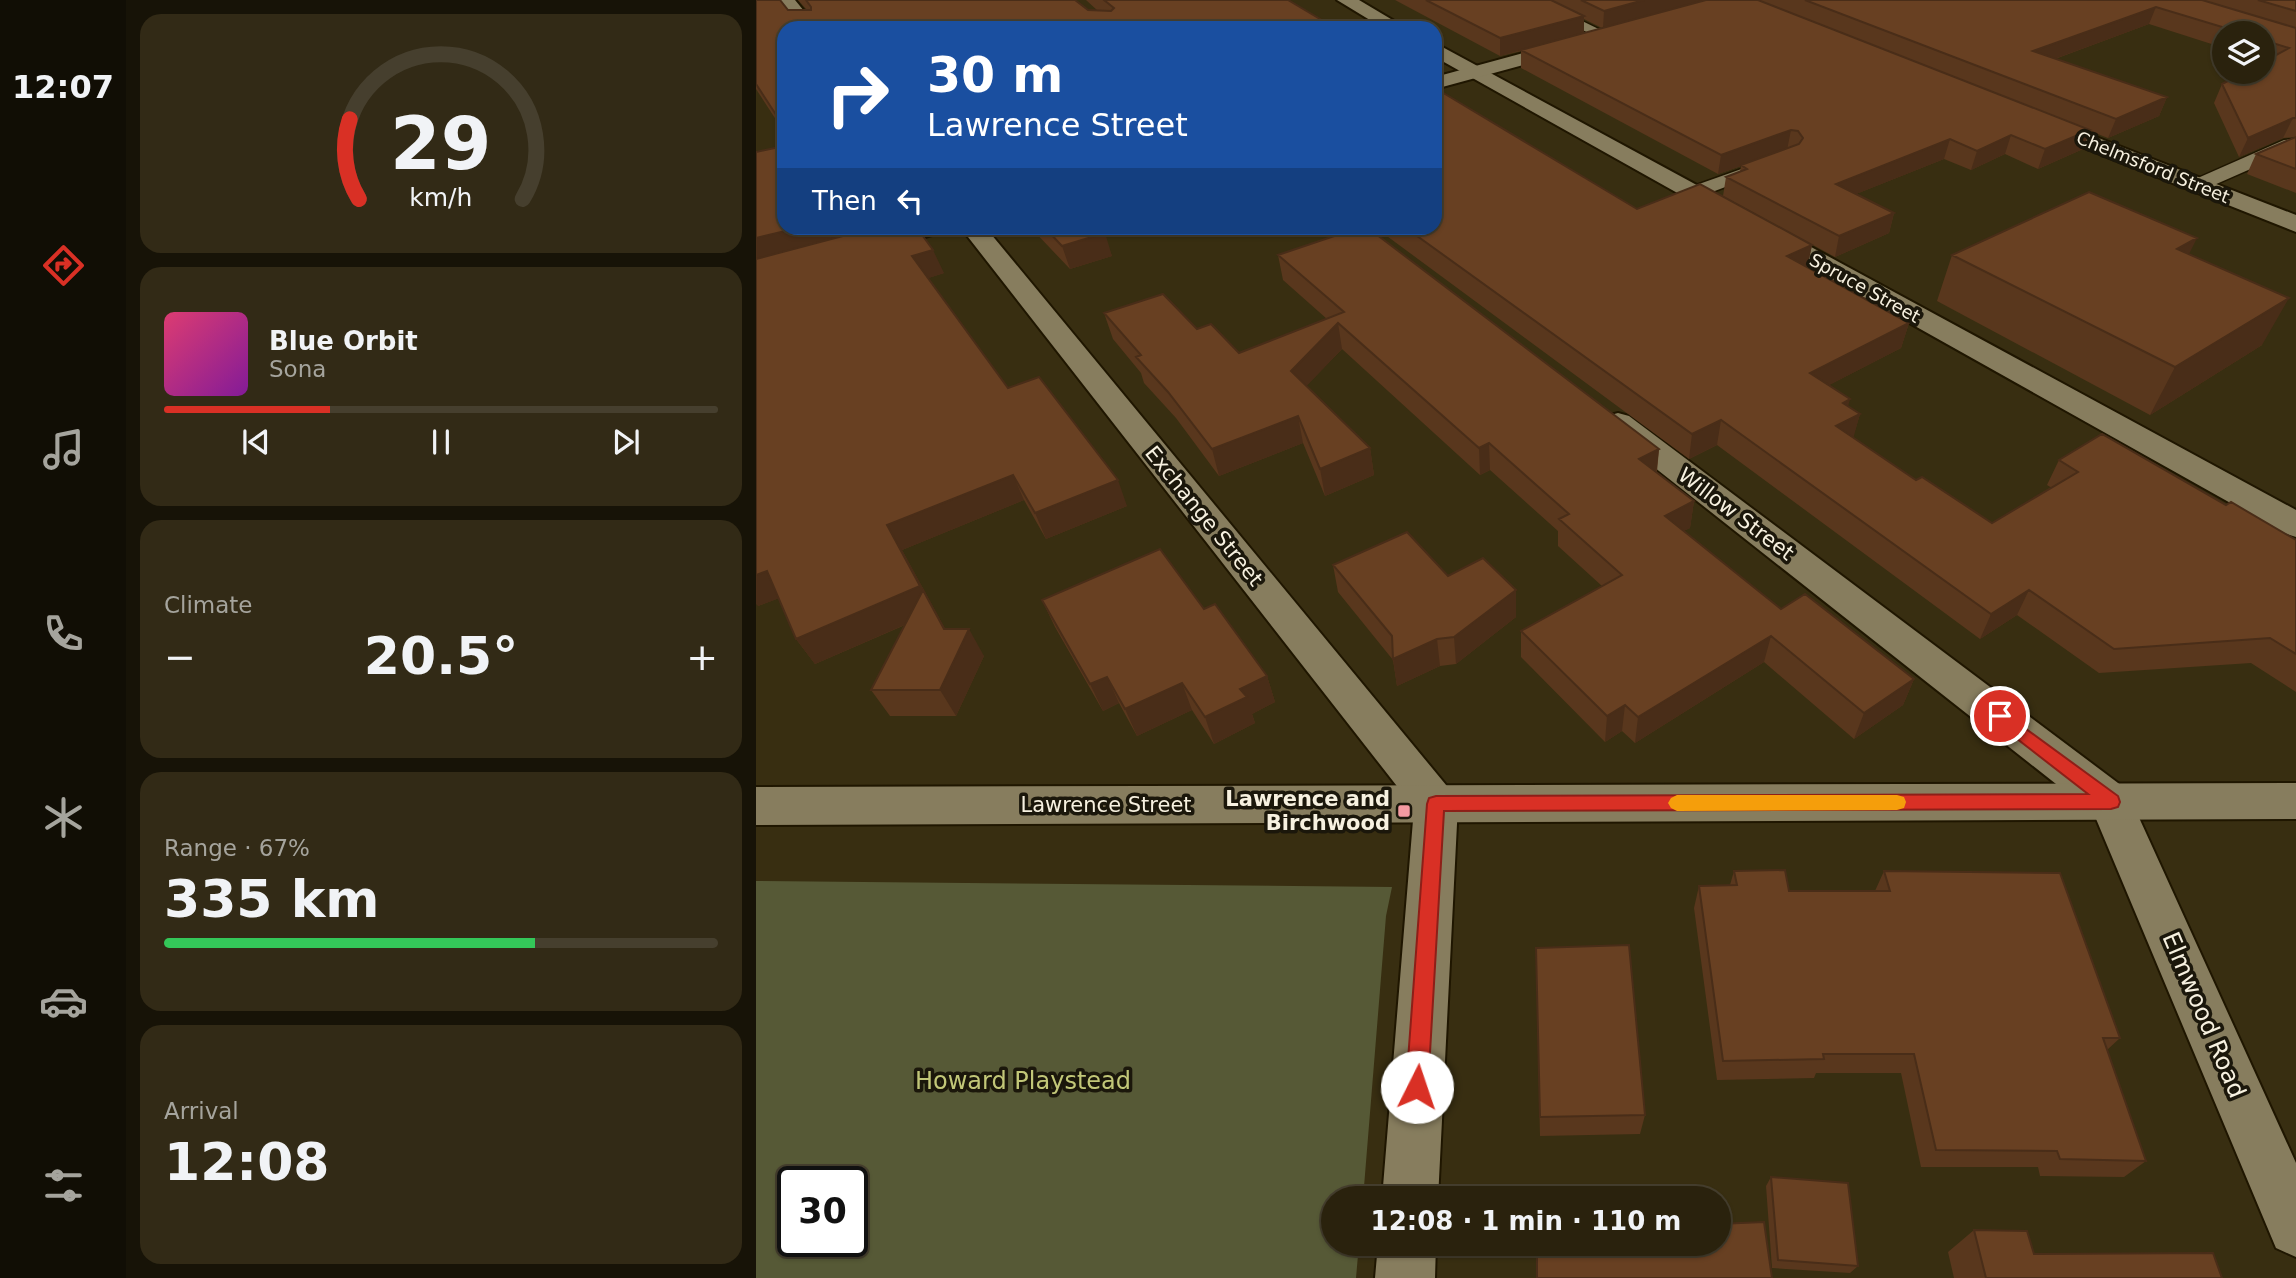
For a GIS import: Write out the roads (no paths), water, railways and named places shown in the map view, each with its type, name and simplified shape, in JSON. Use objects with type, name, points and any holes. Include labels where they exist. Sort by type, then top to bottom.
[{"type":"street","points":[[785,0],[803,21]]},
{"type":"street","points":[[1346,0],[1384,21]]},
{"type":"street","points":[[1442,81],[1612,34]]},
{"type":"street","name":"Spruce Street","points":[[1442,53],[2296,526]]},
{"type":"street","name":"Chelmsford Street","points":[[2019,113],[2296,224]]},
{"type":"street","points":[[850,250],[905,235]]},
{"type":"street","name":"Exchange Street","points":[[979,235],[1436,804]]},
{"type":"street","name":"Willow Street","points":[[1594,405],[2111,802]]},
{"type":"street","name":"Lawrence Street","points":[[756,806],[2296,801]]},
{"type":"street","name":"Elmwood Road","points":[[2111,802],[2296,1228]]},
{"type":"street","points":[[1411,1186],[1436,804]]},
{"type":"street","points":[[1405,1278],[1406,1256]]},
{"type":"lane","points":[[1528,0],[1612,34]]},
{"type":"lane","points":[[2199,185],[2296,144]]},
{"type":"lane","points":[[1684,189],[1776,162]]},
{"type":"place","name":"Lawrence and Birchwood","points":[[1404,811]]},
{"type":"park label","name":"Howard Playstead","points":[[1023,1081]]}]
